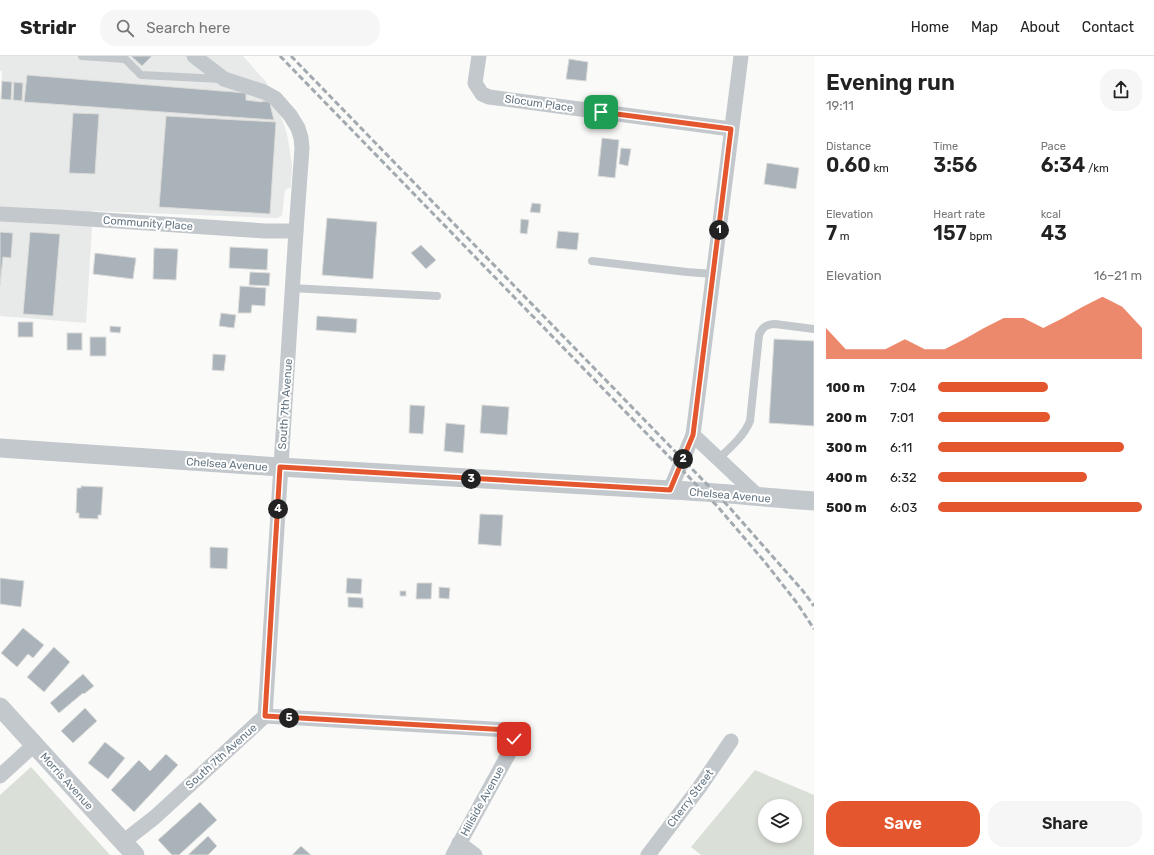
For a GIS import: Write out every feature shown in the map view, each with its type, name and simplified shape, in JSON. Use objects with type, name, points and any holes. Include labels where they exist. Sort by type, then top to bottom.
[{"type":"street","name":"Slocum Place","points":[[479,56],[475,83],[482,94],[489,97],[731,129]]},
{"type":"street","points":[[670,490],[693,435],[741,56]]},
{"type":"street","name":"South 7th Avenue","points":[[129,848],[155,817],[265,716],[280,467],[302,148],[301,138],[298,128],[275,98],[258,90],[224,79],[195,57]]},
{"type":"street","name":"Community Place","points":[[0,214],[296,231]]},
{"type":"street","points":[[693,435],[759,497]]},
{"type":"street","name":"Chelsea Avenue","points":[[0,448],[280,467],[715,492],[814,501]]},
{"type":"street","name":"Morris Avenue","points":[[0,707],[129,848]]},
{"type":"street","name":"Hillside Avenue","points":[[265,716],[509,730],[514,739],[514,744],[456,849]]},
{"type":"street","name":"Cherry Street","points":[[648,855],[699,788],[731,741]]},
{"type":"street","points":[[0,776],[35,744]]},
{"type":"street","points":[[456,849],[475,855]]},
{"type":"lane","points":[[82,56],[123,58],[141,75],[224,79]]},
{"type":"lane","points":[[186,77],[195,72],[198,67],[195,57]]},
{"type":"lane","points":[[592,261],[714,274]]},
{"type":"lane","points":[[292,288],[437,296]]},
{"type":"lane","points":[[718,459],[745,431],[750,421],[759,335],[761,330],[764,326],[769,324],[814,329]]},
{"type":"shaded area","points":[[0,56],[243,56],[267,83],[266,97],[276,106],[285,127],[288,139],[292,165],[291,187],[285,190],[282,216],[276,218],[93,211],[86,323],[0,316],[0,108],[2,72],[0,70]]},
{"type":"shaded area","points":[[31,767],[110,855],[0,855],[0,795]]},
{"type":"shaded area","points":[[755,770],[814,795],[814,855],[701,855],[691,847]]},
{"type":"building","points":[[131,56],[152,56],[142,66]]},
{"type":"building","points":[[569,59],[588,62],[586,81],[566,79]]},
{"type":"building","points":[[27,75],[246,93],[246,100],[270,102],[274,120],[24,102]]},
{"type":"building","points":[[2,81],[12,82],[11,100],[1,99]]},
{"type":"building","points":[[14,82],[23,83],[22,101],[13,100]]},
{"type":"building","points":[[73,113],[99,114],[95,174],[69,173]]},
{"type":"building","points":[[166,116],[276,122],[270,214],[159,207]]},
{"type":"building","points":[[602,138],[619,140],[615,178],[598,176]]},
{"type":"building","points":[[621,148],[631,149],[628,166],[619,164]]},
{"type":"building","points":[[767,163],[799,168],[796,189],[764,184]]},
{"type":"building","points":[[532,203],[541,204],[540,213],[530,212]]},
{"type":"building","points":[[327,218],[377,222],[373,279],[322,275]]},
{"type":"building","points":[[521,219],[529,220],[527,234],[520,233]]},
{"type":"building","points":[[558,231],[579,233],[577,250],[556,248]]},
{"type":"building","points":[[0,232],[13,233],[11,258],[3,257],[0,286]]},
{"type":"building","points":[[30,232],[60,234],[53,316],[23,314]]},
{"type":"building","points":[[421,245],[436,260],[426,269],[411,253]]},
{"type":"building","points":[[230,247],[268,249],[267,270],[229,268]]},
{"type":"building","points":[[154,248],[178,249],[176,280],[153,279]]},
{"type":"building","points":[[95,253],[136,258],[133,279],[93,274]]},
{"type":"building","points":[[250,272],[270,273],[269,286],[249,285]]},
{"type":"building","points":[[240,286],[266,288],[265,306],[252,305],[251,313],[238,313]]},
{"type":"building","points":[[221,313],[236,315],[234,328],[219,326]]},
{"type":"building","points":[[317,316],[357,319],[356,333],[316,330]]},
{"type":"building","points":[[18,322],[33,322],[33,337],[18,337]]},
{"type":"building","points":[[110,326],[121,327],[120,333],[110,332]]},
{"type":"building","points":[[67,333],[82,333],[82,350],[67,350]]},
{"type":"building","points":[[90,337],[106,337],[106,356],[90,356]]},
{"type":"building","points":[[774,339],[814,341],[814,426],[769,423]]},
{"type":"building","points":[[213,354],[226,355],[224,371],[212,370]]},
{"type":"building","points":[[410,405],[425,406],[423,434],[409,433]]},
{"type":"building","points":[[482,405],[509,407],[507,435],[480,433]]},
{"type":"building","points":[[446,423],[465,425],[463,453],[444,451]]},
{"type":"building","points":[[81,486],[103,487],[101,515],[98,515],[98,519],[79,518],[79,513],[76,513],[77,488],[81,488]]},
{"type":"building","points":[[480,514],[503,515],[501,546],[478,544]]},
{"type":"building","points":[[210,547],[228,548],[227,569],[210,568]]},
{"type":"building","points":[[0,578],[24,581],[21,607],[0,604]]},
{"type":"building","points":[[347,578],[362,579],[361,594],[346,593]]},
{"type":"building","points":[[417,583],[432,583],[431,599],[416,599]]},
{"type":"building","points":[[439,587],[450,588],[449,599],[439,598]]},
{"type":"building","points":[[400,591],[406,591],[406,596],[400,596]]},
{"type":"building","points":[[348,597],[363,598],[363,608],[348,607]]},
{"type":"building","points":[[23,628],[44,645],[33,658],[28,654],[17,667],[1,653]]},
{"type":"building","points":[[54,647],[70,662],[44,692],[27,677]]},
{"type":"building","points":[[83,674],[94,686],[59,713],[50,703]]},
{"type":"building","points":[[85,708],[97,721],[73,743],[61,731]]},
{"type":"building","points":[[105,742],[125,758],[108,779],[88,763]]},
{"type":"building","points":[[166,754],[178,765],[134,812],[111,790],[139,760],[150,771]]},
{"type":"building","points":[[200,802],[217,820],[179,855],[172,855],[158,840]]},
{"type":"building","points":[[208,836],[217,846],[208,855],[188,855]]},
{"type":"building","points":[[301,846],[311,855],[292,855]]},
{"type":"railway","points":[[280,56],[718,507],[764,561],[797,603],[814,629]]},
{"type":"railway","points":[[291,56],[730,508],[803,591],[814,606]]},
{"type":"route","points":[[514,739],[509,730],[265,716],[280,467],[670,490],[693,435],[731,129],[601,112]]}]
